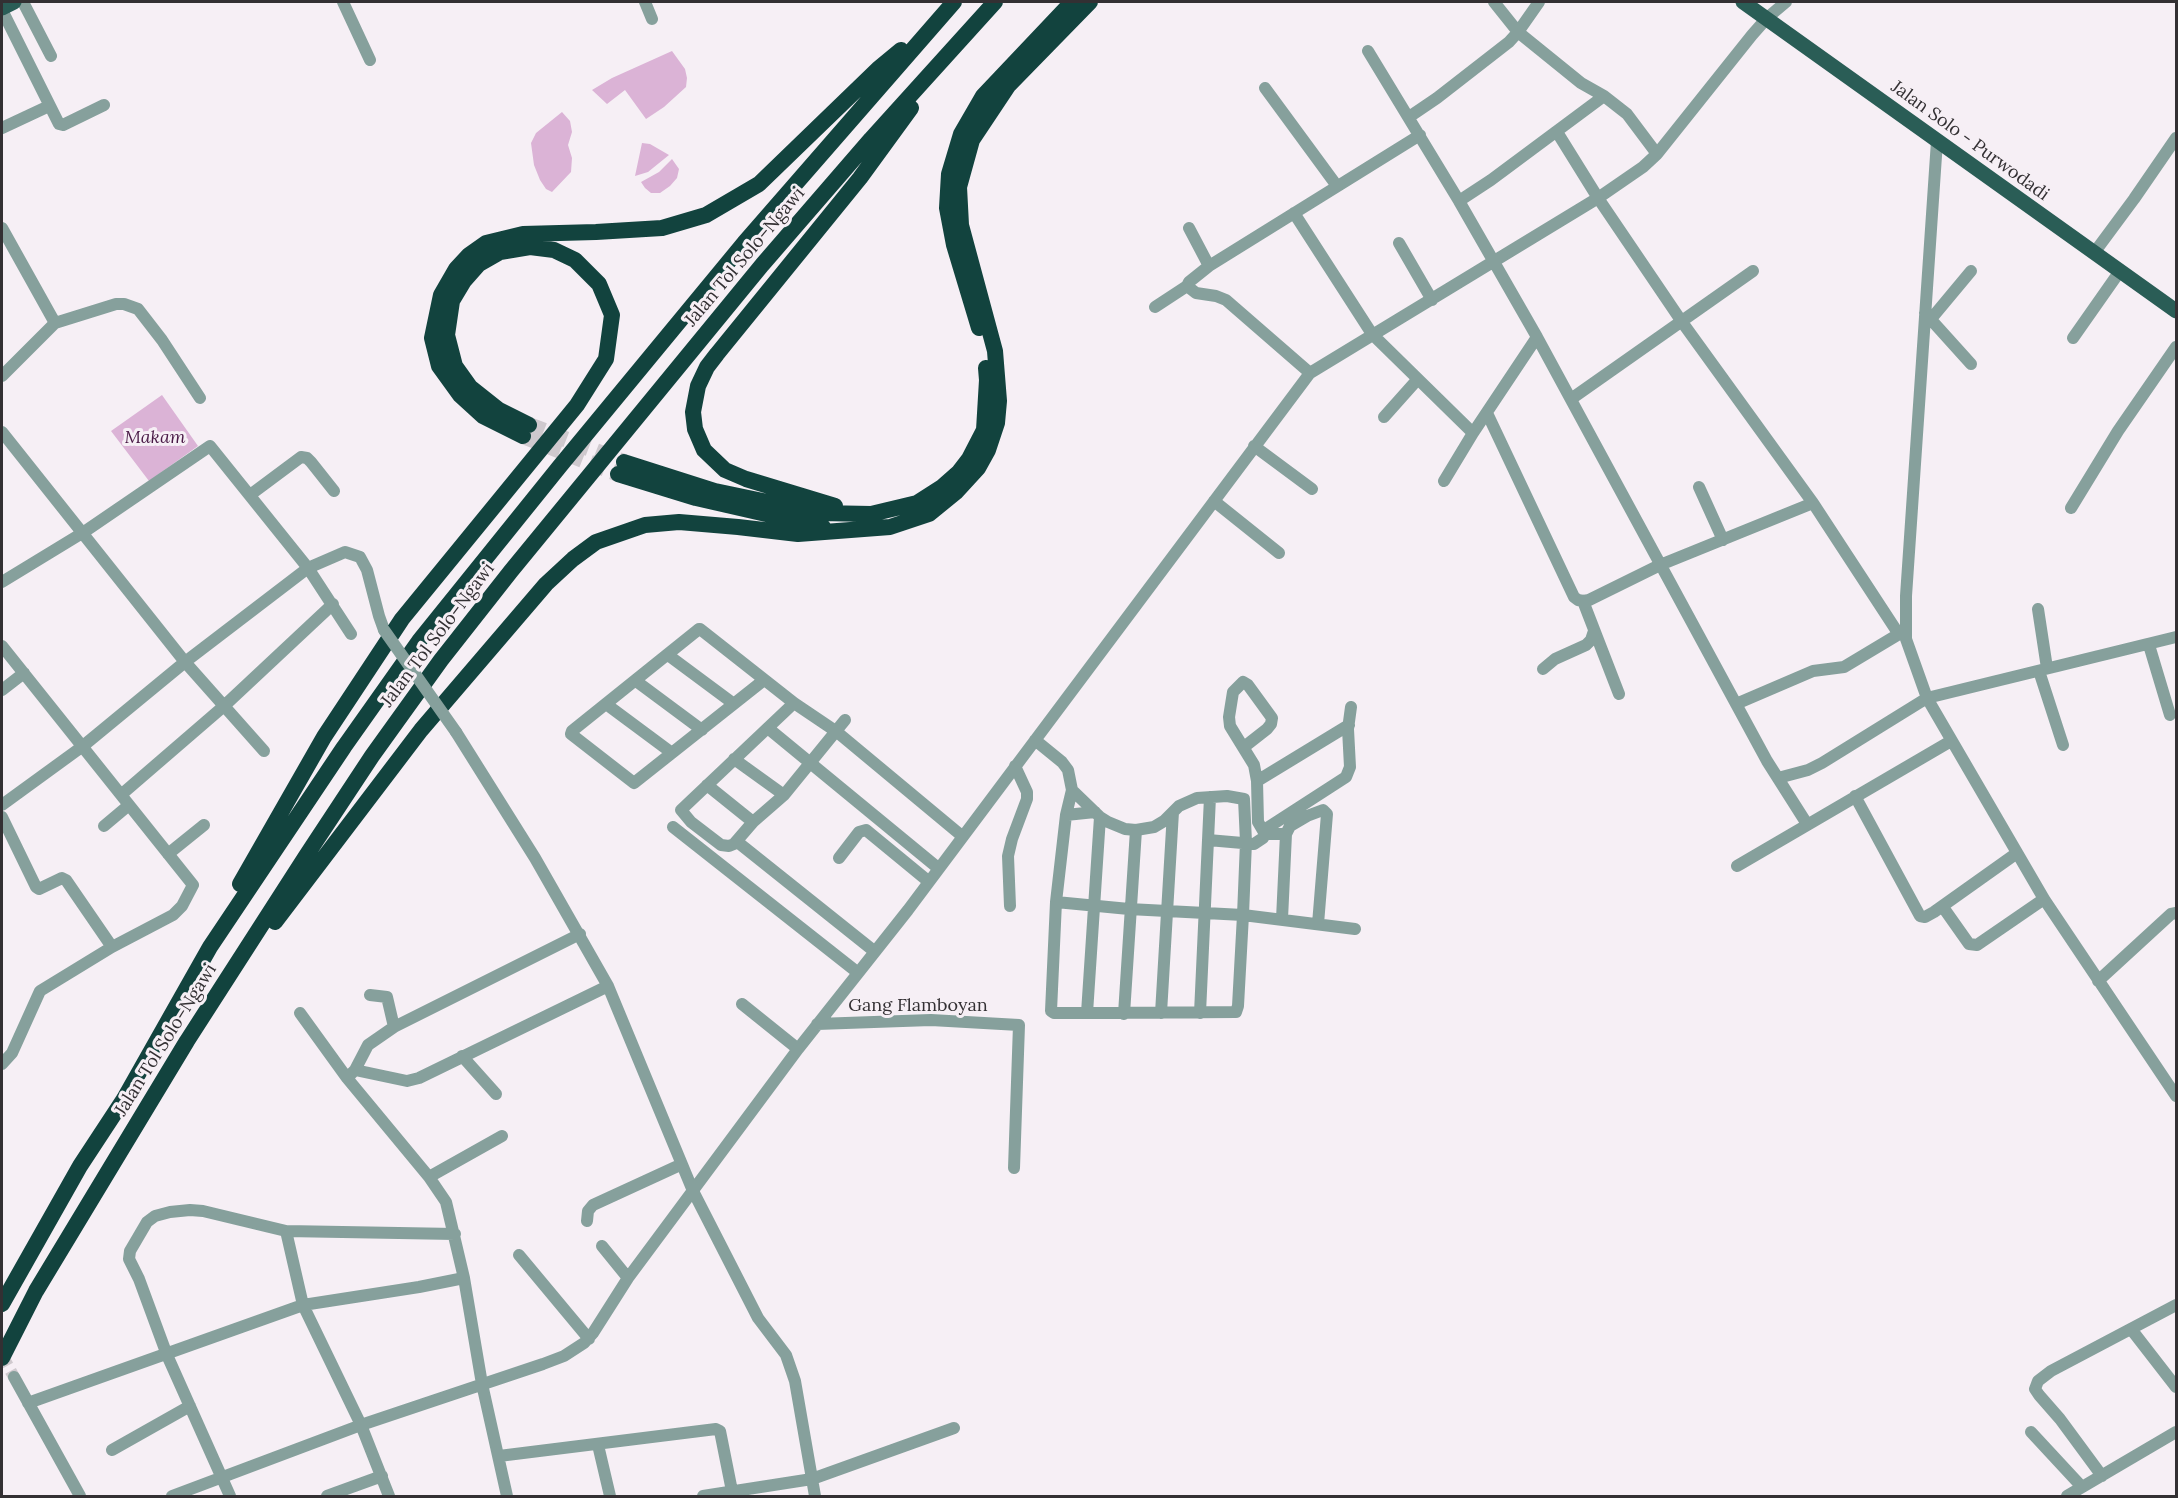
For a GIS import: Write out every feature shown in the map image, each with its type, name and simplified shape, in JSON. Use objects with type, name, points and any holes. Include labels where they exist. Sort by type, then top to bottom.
[{"type":"highway","name":"Jalan Tol Solo–Ngawi","points":[[2,1305],[80,1166],[124,1098],[210,947],[344,747],[419,641],[700,295],[954,2]]},
{"type":"highway","name":"Jalan Tol Solo–Ngawi","points":[[2,1358],[36,1291],[206,1012],[336,811],[441,660],[511,571],[762,265],[871,139],[995,2]]},
{"type":"highway","points":[[842,531],[696,498],[621,468],[820,513],[871,514],[917,503],[942,487],[959,472],[969,459],[984,430],[987,380],[985,349],[954,245],[947,208],[949,174],[961,134],[983,96],[1072,2]]},
{"type":"highway","points":[[206,1012],[421,730],[546,584],[580,553],[596,542],[645,525],[679,522],[798,534],[890,526],[929,514],[956,492],[978,468],[988,450],[997,423],[999,401],[995,351],[962,225],[959,187],[972,140],[1008,86],[1090,2]]},
{"type":"highway","points":[[210,947],[230,903],[324,736],[396,629],[577,405],[606,359],[612,315],[599,284],[575,260],[554,250],[530,247],[500,252],[479,264],[464,281],[452,301],[447,335],[455,366],[470,387],[526,431],[483,416],[460,395],[439,366],[432,338],[441,295],[456,269],[469,255],[486,243],[523,234],[663,228],[706,215],[759,184],[878,69],[938,19]]},
{"type":"highway","points":[[856,513],[746,479],[725,470],[704,450],[695,429],[693,412],[698,386],[717,354],[860,178],[971,28]]},
{"type":"main road","points":[[2,9],[14,2]]},
{"type":"main road","name":"Jalan Solo - Purwodadi","points":[[1743,2],[2176,311]]},
{"type":"street","points":[[22,2],[51,56]]},
{"type":"street","points":[[343,2],[370,60]]},
{"type":"street","points":[[645,2],[652,19]]},
{"type":"street","points":[[1494,2],[1518,32],[1581,83],[1604,96],[1627,114],[1657,153]]},
{"type":"street","points":[[1409,117],[1509,42],[1539,2]]},
{"type":"street","points":[[172,1497],[360,1425],[564,1356],[589,1339],[628,1278],[798,1049],[908,910],[1310,373],[1598,198],[1643,167],[1657,153],[1767,18],[1786,2]]},
{"type":"street","points":[[2,9],[57,122],[63,125],[104,105]]},
{"type":"street","points":[[1368,51],[1420,135],[1537,337],[1736,704],[1807,824]]},
{"type":"street","points":[[1265,88],[1337,186]]},
{"type":"street","points":[[1459,201],[1604,96]]},
{"type":"street","points":[[2,128],[49,106]]},
{"type":"street","points":[[1557,132],[1598,198],[1682,322],[1813,503],[1902,632],[1928,698],[2044,899],[2176,1096]]},
{"type":"street","points":[[1155,308],[1187,286],[1209,266],[1420,135]]},
{"type":"street","points":[[1902,632],[1928,316],[1936,141]]},
{"type":"street","points":[[2094,253],[2174,146]]},
{"type":"street","points":[[1294,213],[1372,334],[1473,433]]},
{"type":"street","points":[[2,228],[55,323]]},
{"type":"street","points":[[1189,228],[1209,266]]},
{"type":"street","points":[[1399,243],[1432,300]]},
{"type":"street","points":[[1571,399],[1753,270]]},
{"type":"street","points":[[1928,316],[1971,271]]},
{"type":"street","points":[[2073,338],[2120,271]]},
{"type":"street","points":[[1187,286],[1196,293],[1226,300],[1310,373]]},
{"type":"street","points":[[2,376],[55,323],[116,304],[138,309],[162,340],[200,398]]},
{"type":"street","points":[[1928,316],[1971,364]]},
{"type":"street","points":[[1444,481],[1537,337]]},
{"type":"street","points":[[2071,508],[2118,431],[2176,347]]},
{"type":"street","points":[[1384,417],[1417,380]]},
{"type":"street","points":[[1487,413],[1574,597],[1583,602],[1619,694]]},
{"type":"street","points":[[2,432],[84,532],[185,662],[264,751]]},
{"type":"street","points":[[2,582],[84,532],[210,446],[308,568],[351,634]]},
{"type":"street","points":[[1254,446],[1312,489]]},
{"type":"street","points":[[250,495],[302,458],[311,462],[334,491]]},
{"type":"street","points":[[1699,487],[1723,540]]},
{"type":"street","points":[[1214,501],[1279,553]]},
{"type":"street","points":[[1583,602],[1660,565],[1813,503]]},
{"type":"street","points":[[2,805],[83,746],[185,662],[308,568],[345,552],[360,557],[368,570],[384,630],[456,732],[535,858],[608,986],[680,1165],[758,1318],[786,1355],[795,1381],[815,1497]]},
{"type":"street","points":[[104,826],[125,800],[333,604]]},
{"type":"street","points":[[2038,609],[2043,670],[2063,745]]},
{"type":"street","points":[[764,680],[636,782],[632,782],[571,734],[699,629],[794,703],[837,732],[962,836]]},
{"type":"street","points":[[1543,669],[1555,660],[1586,645],[1591,640],[1594,631]]},
{"type":"street","points":[[1736,704],[1813,671],[1844,667],[1902,632]]},
{"type":"street","points":[[1778,778],[1808,770],[1822,763],[1928,698],[2176,637]]},
{"type":"street","points":[[2149,645],[2170,715]]},
{"type":"street","points":[[2,646],[193,885],[182,906],[165,920],[112,947],[40,991],[12,1053],[2,1064]]},
{"type":"street","points":[[668,655],[735,704]]},
{"type":"street","points":[[2,690],[24,673]]},
{"type":"street","points":[[636,681],[702,730]]},
{"type":"street","points":[[1244,747],[1267,729],[1272,718],[1248,685],[1243,682],[1233,692],[1230,726],[1254,765],[1257,781],[1258,822],[1265,832],[1286,834]]},
{"type":"street","points":[[794,703],[681,810],[691,822],[721,845],[734,844],[753,822],[784,795],[845,720]]},
{"type":"street","points":[[606,704],[672,753]]},
{"type":"street","points":[[1208,840],[1254,844],[1259,842],[1265,832],[1346,777],[1350,767],[1351,707]]},
{"type":"street","points":[[1257,781],[1349,724]]},
{"type":"street","points":[[769,729],[938,868]]},
{"type":"street","points":[[1035,740],[1062,762],[1068,770],[1072,790],[1066,815],[1056,902],[1051,1011],[1124,1014],[1231,1013],[1238,1009],[1243,915],[1244,798],[1227,796],[1190,800],[1154,827],[1136,830],[1116,826],[1097,814],[1072,790]]},
{"type":"street","points":[[1737,866],[1951,741]]},
{"type":"street","points":[[734,759],[784,795]]},
{"type":"street","points":[[1010,906],[1008,856],[1012,839],[1028,799],[1015,766]]},
{"type":"street","points":[[707,785],[753,822]]},
{"type":"street","points":[[1855,796],[1920,916],[1924,918],[2017,853]]},
{"type":"street","points":[[1200,1013],[1210,798]]},
{"type":"street","points":[[1282,919],[1286,834],[1290,826],[1323,810],[1327,814],[1318,924]]},
{"type":"street","points":[[1161,1013],[1173,812]]},
{"type":"street","points":[[1066,815],[1097,814]]},
{"type":"street","points":[[1087,1013],[1097,814]]},
{"type":"street","points":[[2,817],[36,887],[39,889],[63,878],[66,880],[112,947]]},
{"type":"street","points":[[168,854],[204,825]]},
{"type":"street","points":[[673,827],[857,972]]},
{"type":"street","points":[[839,858],[859,832],[866,830],[928,881]]},
{"type":"street","points":[[1124,1014],[1136,830]]},
{"type":"street","points":[[740,844],[874,951]]},
{"type":"street","points":[[1944,905],[1945,910],[1969,944],[1977,945],[2044,899]]},
{"type":"street","points":[[1056,902],[1130,909],[1243,915],[1355,929]]},
{"type":"street","points":[[2098,981],[2171,914],[2176,913]]},
{"type":"street","points":[[351,1074],[368,1045],[394,1027],[580,934]]},
{"type":"street","points":[[351,1074],[407,1081],[419,1078],[608,986]]},
{"type":"street","points":[[370,994],[387,997],[394,1027]]},
{"type":"street","points":[[742,1004],[798,1049]]},
{"type":"street","points":[[300,1013],[351,1074],[446,1202],[465,1278],[482,1384],[507,1497]]},
{"type":"street","name":"Gang Flamboyan","points":[[817,1024],[931,1020],[1019,1025],[1014,1168]]},
{"type":"street","points":[[462,1056],[496,1094]]},
{"type":"street","points":[[429,1177],[502,1136]]},
{"type":"street","points":[[587,1221],[593,1205],[680,1165]]},
{"type":"street","points":[[230,1497],[167,1355],[139,1279],[129,1259],[130,1251],[147,1222],[155,1216],[189,1210],[203,1211],[286,1231],[455,1234]]},
{"type":"street","points":[[286,1231],[303,1305],[360,1425],[389,1497]]},
{"type":"street","points":[[602,1246],[628,1278]]},
{"type":"street","points":[[519,1255],[589,1339]]},
{"type":"street","points":[[24,1397],[167,1355],[267,1316],[303,1305],[386,1293],[465,1278]]},
{"type":"street","points":[[2102,1476],[2035,1389],[2038,1381],[2051,1371],[2176,1305]]},
{"type":"street","points":[[2131,1329],[2176,1387]]},
{"type":"street","points":[[12,1378],[80,1497]]},
{"type":"street","points":[[112,1450],[190,1406]]},
{"type":"street","points":[[703,1497],[733,1494],[812,1479],[954,1428]]},
{"type":"street","points":[[499,1456],[718,1430],[733,1494]]},
{"type":"street","points":[[2031,1432],[2082,1488]]},
{"type":"street","points":[[2067,1497],[2176,1432]]},
{"type":"street","points":[[598,1445],[610,1497]]},
{"type":"street","points":[[327,1497],[382,1476]]},
{"type":"green space","points":[[672,51],[685,69],[686,87],[664,107],[646,119],[625,90],[607,104],[592,90],[612,78]]},
{"type":"green space","points":[[562,112],[570,121],[572,132],[568,145],[572,158],[571,172],[552,192],[546,189],[540,180],[534,165],[531,143],[536,133]]},
{"type":"green space","points":[[642,143],[650,144],[669,155],[648,172],[635,176]]},
{"type":"green space","points":[[672,159],[679,169],[677,178],[660,193],[651,193],[641,182],[659,172]]},
{"type":"green space","name":"Makam","points":[[162,395],[198,446],[149,481],[111,431]]},
{"type":"tunnel","points":[[529,425],[624,462]]},
{"type":"tunnel","points":[[523,436],[618,474]]},
{"type":"tunnel","points":[[2,1355],[14,1377]]}]
